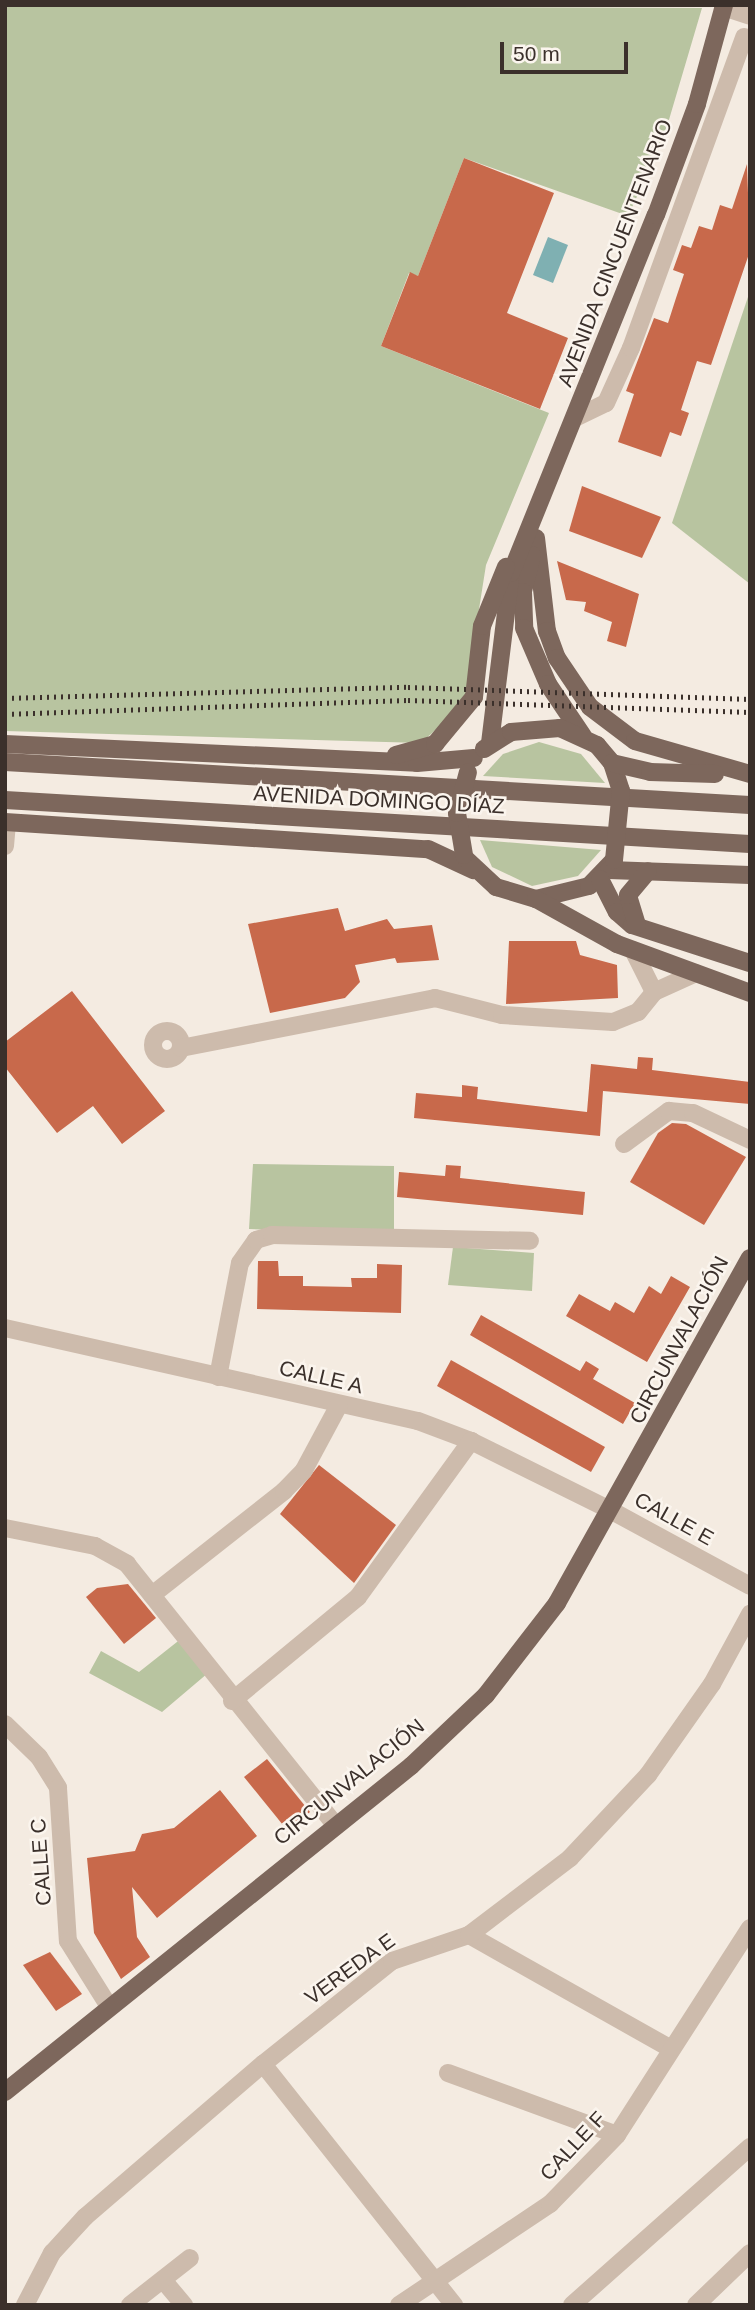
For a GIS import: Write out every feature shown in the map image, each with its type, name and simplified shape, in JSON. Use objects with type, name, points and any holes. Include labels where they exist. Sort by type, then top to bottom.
[{"type":"main road","name":"AVENIDA CINCUENTENARIO","points":[[490,743],[500,689],[505,598],[656,215],[719,29],[724,6]]},
{"type":"main road","name":"AVENIDA CINCUENTENARIO","points":[[530,536],[523,592],[524,628],[548,684],[583,736]]},
{"type":"main road","points":[[370,759],[435,744],[457,724],[474,697],[489,598],[530,536]]},
{"type":"main road","points":[[530,536],[547,631],[562,667],[590,707],[635,741],[750,775]]},
{"type":"main road","points":[[469,863],[457,813],[471,765],[490,743],[535,727],[583,736],[612,762],[650,772],[750,775]]},
{"type":"main road","points":[[5,744],[471,765]]},
{"type":"main road","name":"AVENIDA DOMINGO DÍAZ","points":[[5,762],[750,806]]},
{"type":"main road","points":[[612,762],[621,790],[607,870],[617,912],[639,928],[750,963]]},
{"type":"main road","name":"AVENIDA DOMINGO DÍAZ","points":[[5,800],[750,844]]},
{"type":"main road","points":[[6,822],[428,849],[469,863],[496,887],[536,899],[633,950],[750,993]]},
{"type":"main road","points":[[536,899],[574,893],[607,870],[750,875]]},
{"type":"main road","points":[[639,928],[629,911],[628,895],[648,871]]},
{"type":"main road","name":"CIRCUNVALACIÓN","points":[[5,2092],[108,2005],[411,1766],[486,1695],[558,1603],[612,1511],[750,1258]]},
{"type":"street","points":[[724,6],[750,16]]},
{"type":"street","points":[[575,418],[606,403],[631,348],[747,38],[719,29]]},
{"type":"street","points":[[5,846],[6,822]]},
{"type":"street","points":[[633,950],[654,992]]},
{"type":"street","points":[[181,1048],[435,998],[502,1015],[613,1021],[638,1012],[654,992],[696,973]]},
{"type":"street","points":[[624,1144],[669,1111],[693,1113],[750,1140]]},
{"type":"street","points":[[218,1377],[240,1263],[256,1240],[272,1235],[530,1241]]},
{"type":"street","name":"CALLE A","points":[[5,1328],[418,1421],[471,1441],[612,1511]]},
{"type":"street","points":[[152,1595],[284,1491],[304,1469],[339,1405]]},
{"type":"street","points":[[232,1701],[358,1597],[471,1441]]},
{"type":"street","name":"CALLE E","points":[[612,1511],[750,1587]]},
{"type":"street","points":[[5,1528],[112,1553],[152,1595],[232,1701],[335,1825]]},
{"type":"street","name":"VEREDA E","points":[[25,2305],[52,2253],[85,2217],[263,2064],[391,1961],[470,1936],[569,1858],[649,1775],[712,1684],[750,1614]]},
{"type":"street","name":"CALLE C","points":[[5,1724],[39,1757],[58,1788],[68,1941],[108,2005]]},
{"type":"street","name":"CALLE F","points":[[399,2305],[550,2204],[617,2135],[750,1928]]},
{"type":"street","points":[[470,1936],[671,2049]]},
{"type":"street","points":[[263,2064],[454,2305]]},
{"type":"street","points":[[448,2073],[617,2135]]},
{"type":"street","points":[[572,2305],[750,2147]]},
{"type":"street","points":[[695,2305],[750,2253]]},
{"type":"street","points":[[130,2305],[190,2258]]},
{"type":"street","points":[[163,2280],[184,2305]]},
{"type":"green space","points":[[5,5],[702,8],[663,140],[628,216],[464,158],[418,276],[409,273],[381,346],[549,413],[486,565],[464,704],[421,743],[5,731]]},
{"type":"green space","points":[[750,291],[750,584],[672,523]]},
{"type":"green space","points":[[539,742],[581,754],[605,783],[483,776],[503,754]]},
{"type":"green space","points":[[480,840],[601,850],[578,876],[532,886],[492,867]]},
{"type":"green space","points":[[253,1164],[394,1166],[394,1233],[249,1229]]},
{"type":"green space","points":[[453,1247],[534,1253],[532,1291],[448,1285]]},
{"type":"green space","points":[[182,1638],[208,1673],[162,1712],[89,1673],[101,1651],[139,1672]]},
{"type":"water","points":[[548,237],[568,245],[553,283],[533,275]]},
{"type":"building","points":[[464,158],[554,193],[507,313],[568,338],[540,409],[381,346],[410,272],[418,276]]},
{"type":"building","points":[[747,164],[750,251],[711,365],[697,361],[681,410],[689,413],[681,436],[670,432],[661,457],[618,442],[634,394],[626,391],[654,318],[668,323],[684,274],[673,270],[682,245],[691,248],[699,226],[712,230],[720,205],[732,209]]},
{"type":"building","points":[[582,486],[661,517],[642,558],[569,531]]},
{"type":"building","points":[[557,561],[639,594],[626,647],[607,641],[612,622],[584,611],[586,602],[566,600]]},
{"type":"building","points":[[338,908],[345,931],[387,919],[394,929],[432,925],[439,960],[397,963],[395,958],[355,965],[360,982],[345,998],[270,1013],[248,924]]},
{"type":"building","points":[[509,941],[576,941],[580,955],[617,965],[618,998],[506,1004]]},
{"type":"building","points":[[72,991],[165,1111],[122,1144],[93,1106],[57,1133],[5,1067],[5,1042]]},
{"type":"building","points":[[638,1057],[653,1058],[652,1070],[750,1082],[750,1104],[603,1091],[600,1136],[414,1118],[416,1093],[462,1097],[462,1085],[478,1087],[477,1099],[587,1112],[591,1064],[637,1069]]},
{"type":"building","points":[[672,1123],[686,1124],[746,1157],[704,1225],[630,1182],[658,1133]]},
{"type":"building","points":[[446,1165],[461,1166],[460,1178],[585,1192],[583,1215],[397,1197],[399,1172],[445,1176]]},
{"type":"building","points":[[258,1261],[278,1261],[279,1276],[303,1276],[303,1286],[352,1287],[351,1278],[377,1278],[377,1264],[402,1265],[401,1313],[257,1309]]},
{"type":"building","points":[[671,1276],[690,1287],[647,1362],[566,1316],[579,1294],[610,1311],[615,1302],[634,1313],[649,1286],[661,1294]]},
{"type":"building","points":[[481,1315],[580,1371],[586,1361],[599,1369],[593,1379],[635,1403],[623,1424],[470,1335]]},
{"type":"building","points":[[451,1360],[605,1447],[591,1472],[437,1386]]},
{"type":"building","points":[[319,1465],[396,1525],[354,1583],[280,1514]]},
{"type":"building","points":[[128,1584],[156,1618],[124,1644],[86,1597],[97,1588]]},
{"type":"building","points":[[267,1759],[310,1812],[287,1830],[244,1777]]},
{"type":"building","points":[[220,1790],[257,1836],[157,1918],[132,1887],[137,1937],[150,1957],[121,1979],[94,1933],[87,1858],[135,1851],[142,1834],[174,1828]]},
{"type":"building","points":[[50,1952],[82,1994],[56,2011],[23,1965]]},
{"type":"railway","points":[[5,698],[408,687],[750,699]]},
{"type":"railway","points":[[5,714],[408,700],[750,712]]}]
